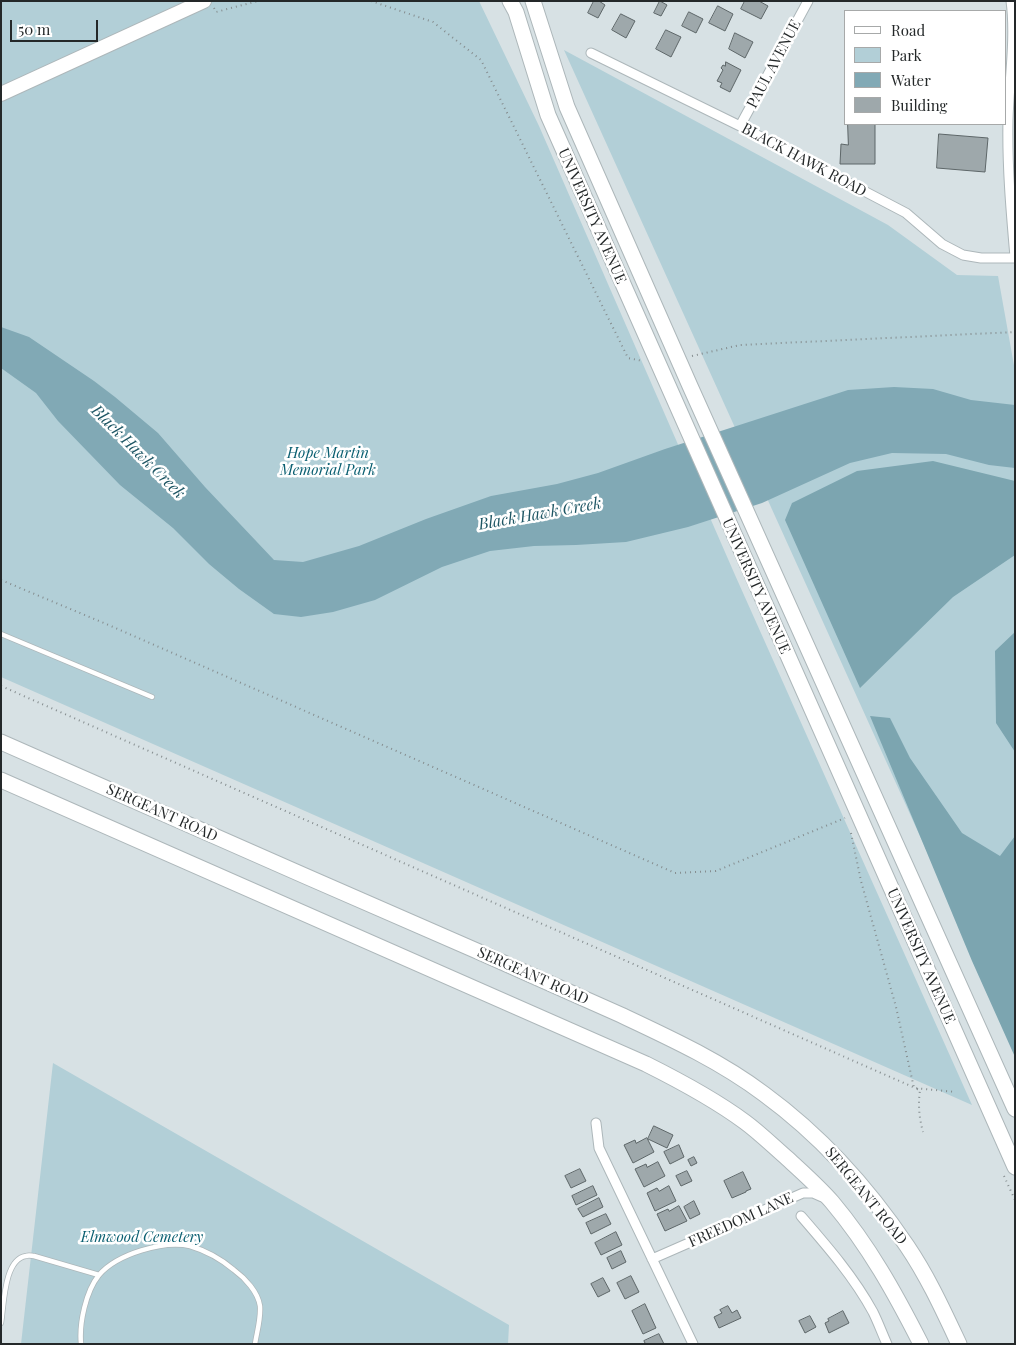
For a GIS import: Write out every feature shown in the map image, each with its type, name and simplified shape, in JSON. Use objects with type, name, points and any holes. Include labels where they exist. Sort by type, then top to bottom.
[{"type":"main road","name":"UNIVERSITY AVENUE","points":[[510,1],[516,12],[548,115],[1015,1167]]},
{"type":"main road","name":"UNIVERSITY AVENUE","points":[[534,1],[568,107],[690,386],[1015,1109]]},
{"type":"main road","points":[[1,94],[209,4]]},
{"type":"main road","name":"SERGEANT ROAD","points":[[1,742],[567,991],[655,1031],[733,1072],[765,1094],[820,1141],[857,1180],[881,1209],[908,1247],[931,1286],[959,1344]]},
{"type":"main road","name":"SERGEANT ROAD","points":[[1,780],[646,1064],[718,1103],[746,1123],[798,1168],[831,1201],[879,1265],[921,1344]]},
{"type":"street","name":"PAUL AVENUE","points":[[740,126],[808,1]]},
{"type":"street","points":[[1011,1],[1013,28],[1008,123],[1015,258]]},
{"type":"street","name":"BLACK HAWK ROAD","points":[[591,53],[740,126],[906,213],[942,244],[963,255],[981,258],[1015,258]]},
{"type":"street","points":[[596,1123],[599,1148],[693,1344]]},
{"type":"street","name":"FREEDOM LANE","points":[[652,1259],[803,1193],[813,1193],[831,1201]]},
{"type":"street","points":[[801,1216],[827,1246],[857,1286],[873,1313],[887,1344]]},
{"type":"lane","points":[[1,634],[152,697]]},
{"type":"lane","points":[[81,1344],[81,1324],[85,1305],[91,1288],[99,1275],[109,1266],[123,1258],[156,1247],[175,1244],[190,1246],[223,1261],[240,1275],[256,1294],[260,1305],[260,1318],[255,1344]]},
{"type":"lane","points":[[1,1323],[7,1280],[17,1260],[25,1256],[34,1256],[99,1275]]},
{"type":"path","points":[[209,4],[216,12],[258,1]]},
{"type":"path","points":[[370,1],[433,22],[481,60],[628,358],[658,362]]},
{"type":"path","points":[[678,359],[740,345],[1015,332]]},
{"type":"path","points":[[1,580],[120,630],[675,873],[716,871],[848,817]]},
{"type":"path","points":[[1,686],[920,1090],[918,1105],[923,1132]]},
{"type":"path","points":[[850,826],[861,881],[896,1008],[914,1088]]},
{"type":"path","points":[[914,1088],[956,1092]]},
{"type":"green space","name":"Hope Martin Memorial Park","points":[[1,1],[479,1],[539,126],[735,575],[972,1105],[1,677]]},
{"type":"green space","points":[[564,50],[888,225],[957,275],[998,276],[1015,371],[1015,1046]]},
{"type":"green space","name":"Elmwood Cemetery","points":[[53,1063],[509,1325],[508,1344],[21,1344]]},
{"type":"shaded area","points":[[933,461],[1015,481],[1015,555],[953,597],[860,688],[785,520],[792,503],[857,471]]},
{"type":"shaded area","points":[[1015,632],[1015,752],[996,723],[995,651]]},
{"type":"shaded area","points":[[870,716],[890,718],[910,758],[962,833],[1000,856],[1015,836],[1015,1057],[972,961]]},
{"type":"water","name":"Black Hawk Creek","points":[[1,327],[29,337],[94,381],[158,433],[205,487],[274,560],[303,562],[359,546],[426,519],[491,496],[557,484],[598,473],[665,449],[848,390],[894,387],[933,389],[971,400],[1015,405],[1015,468],[989,465],[946,454],[892,453],[850,463],[762,503],[688,527],[626,542],[534,546],[490,551],[442,567],[375,600],[333,612],[301,617],[274,614],[239,589],[209,564],[173,528],[120,485],[58,421],[36,393],[1,368]]},
{"type":"building","points":[[594,1],[599,1],[605,5],[598,18],[588,13]]},
{"type":"building","points":[[660,1],[667,5],[661,16],[654,13]]},
{"type":"building","points":[[745,1],[759,1],[768,6],[761,19],[741,9]]},
{"type":"building","points":[[718,6],[733,14],[725,31],[709,23]]},
{"type":"building","points":[[689,12],[703,19],[696,33],[682,26]]},
{"type":"building","points":[[621,14],[635,21],[626,38],[612,30]]},
{"type":"building","points":[[666,30],[681,37],[671,57],[656,49]]},
{"type":"building","points":[[735,33],[753,42],[745,58],[729,49]]},
{"type":"building","points":[[726,62],[741,70],[730,92],[720,87],[722,83],[717,81],[723,70],[721,68],[723,65],[725,66]]},
{"type":"building","points":[[848,125],[875,125],[875,164],[840,164],[841,144],[848,145]]},
{"type":"building","points":[[939,134],[988,138],[985,172],[937,168]]},
{"type":"building","points":[[654,1126],[673,1135],[667,1148],[648,1139]]},
{"type":"building","points":[[647,1138],[654,1152],[633,1163],[624,1145],[635,1140],[636,1143]]},
{"type":"building","points":[[679,1145],[684,1157],[670,1164],[664,1152]]},
{"type":"building","points":[[694,1157],[697,1163],[691,1166],[688,1160]]},
{"type":"building","points":[[658,1162],[665,1176],[644,1187],[635,1169],[646,1164],[647,1167]]},
{"type":"building","points":[[580,1169],[586,1181],[571,1188],[565,1176]]},
{"type":"building","points":[[687,1171],[692,1181],[681,1186],[676,1176]]},
{"type":"building","points":[[743,1172],[751,1189],[732,1198],[724,1181]]},
{"type":"building","points":[[593,1186],[597,1195],[576,1205],[572,1196]]},
{"type":"building","points":[[669,1186],[676,1201],[655,1211],[647,1193],[657,1188],[659,1191]]},
{"type":"building","points":[[599,1198],[603,1207],[583,1217],[578,1209]]},
{"type":"building","points":[[694,1201],[700,1214],[690,1219],[684,1207]]},
{"type":"building","points":[[679,1206],[687,1221],[665,1231],[657,1214]]},
{"type":"building","points":[[606,1214],[611,1224],[591,1234],[586,1223]]},
{"type":"building","points":[[616,1232],[622,1245],[601,1255],[595,1243]]},
{"type":"building","points":[[621,1251],[626,1262],[612,1269],[607,1258]]},
{"type":"building","points":[[631,1276],[639,1292],[625,1299],[617,1283]]},
{"type":"building","points":[[603,1278],[610,1291],[598,1297],[591,1284]]},
{"type":"building","points":[[645,1304],[656,1328],[643,1334],[632,1311]]},
{"type":"building","points":[[728,1306],[732,1313],[737,1310],[741,1318],[719,1328],[714,1317],[722,1313],[720,1310]]},
{"type":"building","points":[[843,1311],[849,1323],[829,1333],[825,1323],[829,1321],[828,1319]]},
{"type":"building","points":[[810,1316],[816,1327],[805,1333],[799,1321]]},
{"type":"building","points":[[659,1334],[664,1344],[643,1344],[645,1343],[644,1341]]}]
